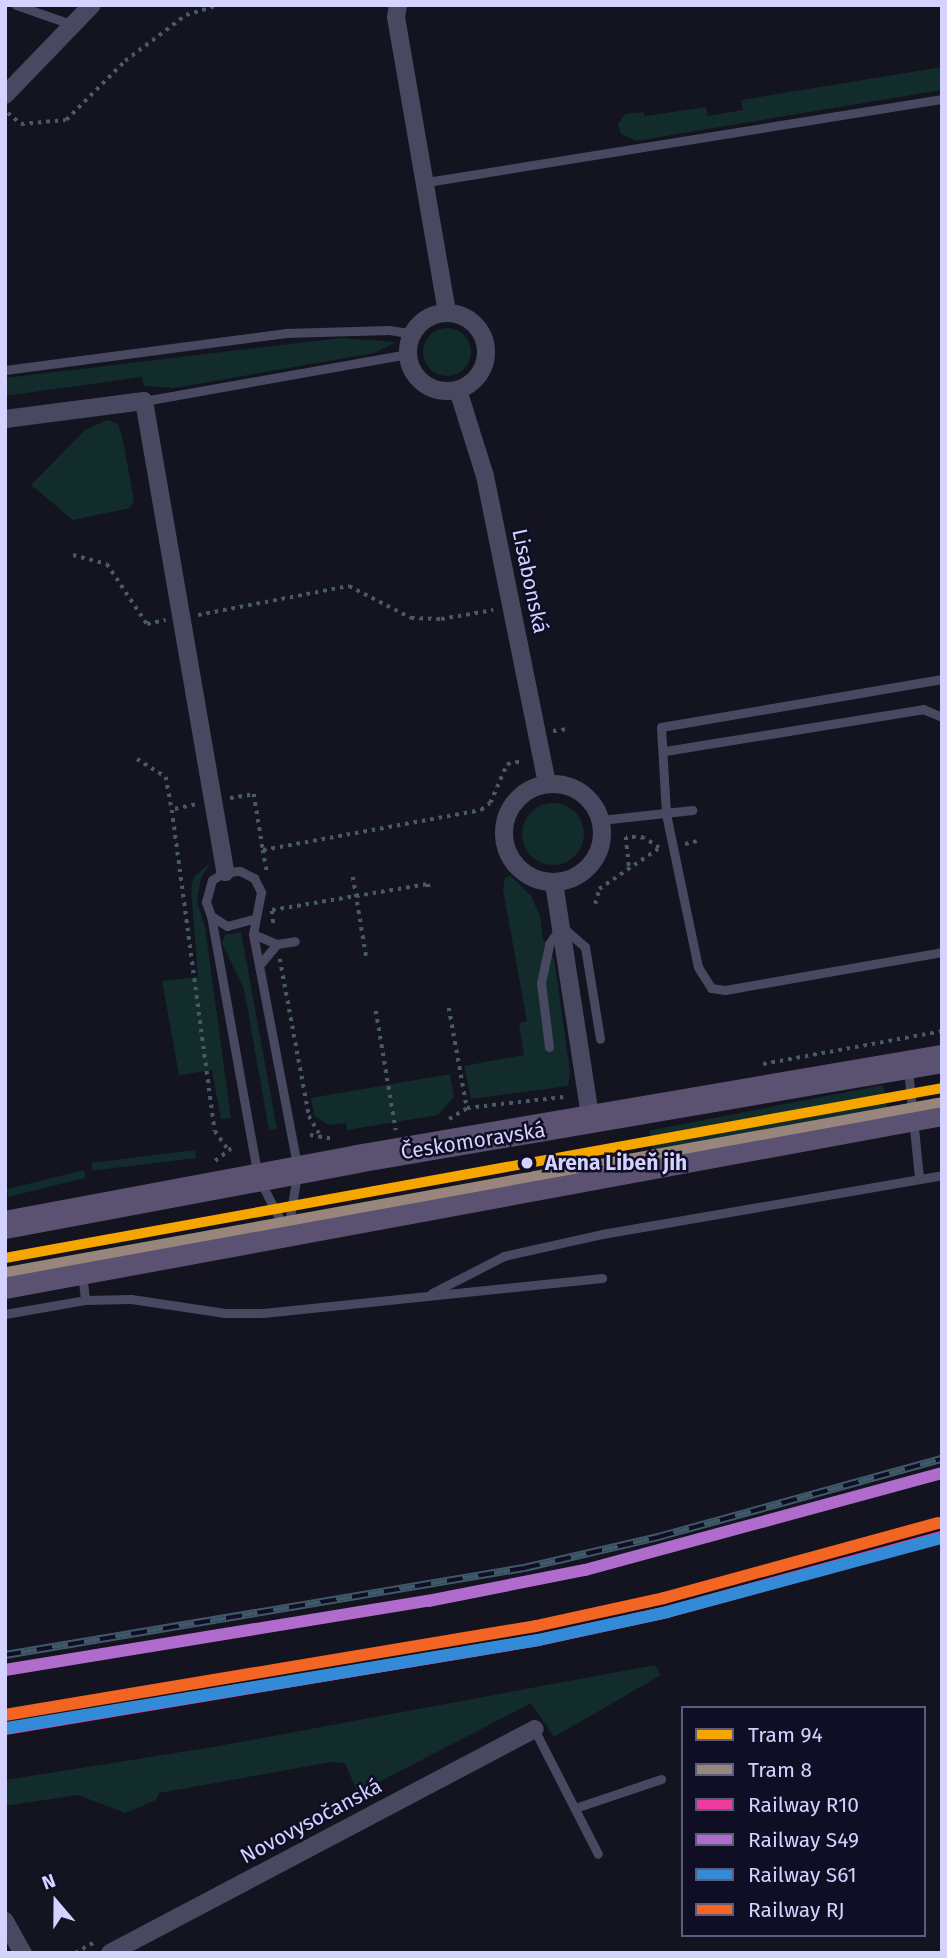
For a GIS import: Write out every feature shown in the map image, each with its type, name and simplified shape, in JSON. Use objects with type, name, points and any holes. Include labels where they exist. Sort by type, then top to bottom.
[{"type":"main road","name":"Českomoravská","points":[[5,1225],[298,1169],[591,1122],[942,1059]]},
{"type":"main road","points":[[5,1284],[928,1114]]},
{"type":"street","points":[[5,95],[92,5]]},
{"type":"street","points":[[398,5],[396,17],[427,182],[447,313]]},
{"type":"street","points":[[447,313],[468,319],[486,346],[483,368],[458,390],[425,383],[408,354],[413,334],[427,319],[447,313]]},
{"type":"street","name":"Lisabonská","points":[[458,390],[485,476],[547,784]]},
{"type":"street","points":[[5,419],[144,401],[225,872]]},
{"type":"street","points":[[547,784],[575,789],[586,796],[601,820],[601,842],[593,863],[576,877],[554,883],[533,878],[516,866],[504,841],[505,825],[519,798],[547,784]]},
{"type":"street","points":[[554,883],[591,1122]]},
{"type":"street","name":"Novovysočanská","points":[[110,1953],[534,1729]]},
{"type":"street","points":[[5,1921],[23,1953]]},
{"type":"lane","points":[[16,5],[71,24]]},
{"type":"lane","points":[[427,182],[942,99]]},
{"type":"lane","points":[[5,370],[285,333],[389,330],[413,334]]},
{"type":"lane","points":[[144,401],[408,354]]},
{"type":"lane","points":[[942,680],[661,727],[665,751],[666,814],[698,967],[711,988],[725,990],[942,952]]},
{"type":"lane","points":[[665,751],[923,709],[942,717]]},
{"type":"lane","points":[[601,820],[692,810]]},
{"type":"lane","points":[[225,872],[247,874],[258,884],[261,906],[253,919],[253,934],[261,962],[298,1169],[287,1234],[258,1177],[211,916],[206,902],[208,887],[225,872]]},
{"type":"lane","points":[[211,916],[227,926],[253,919]]},
{"type":"lane","points":[[549,1048],[541,983],[549,944],[561,926],[585,947],[600,1039]]},
{"type":"lane","points":[[253,934],[277,944],[295,941]]},
{"type":"lane","points":[[261,962],[277,944]]},
{"type":"lane","points":[[907,1065],[928,1114],[919,1178]]},
{"type":"lane","points":[[427,1295],[503,1256],[942,1175]]},
{"type":"lane","points":[[81,1271],[85,1300]]},
{"type":"lane","points":[[5,1314],[85,1300],[131,1299],[225,1313],[263,1313],[602,1278]]},
{"type":"lane","points":[[534,1729],[598,1854]]},
{"type":"lane","points":[[575,1808],[661,1779]]},
{"type":"path","points":[[5,111],[21,124],[66,120],[125,61],[186,15],[219,5]]},
{"type":"path","points":[[73,555],[107,564],[147,624],[349,586],[411,618],[440,619],[512,605]]},
{"type":"path","points":[[263,850],[481,810],[490,803],[507,764],[540,758]]},
{"type":"path","points":[[137,759],[166,777],[215,1131],[227,1148]]},
{"type":"path","points":[[172,810],[254,794],[268,877]]},
{"type":"path","points":[[595,904],[599,889],[659,848],[644,838],[626,837],[629,868]]},
{"type":"path","points":[[353,877],[367,961]]},
{"type":"path","points":[[272,911],[428,884],[429,888]]},
{"type":"path","points":[[271,900],[309,1115],[319,1133]]},
{"type":"path","points":[[449,1008],[467,1108]]},
{"type":"path","points":[[376,1011],[396,1130]]},
{"type":"path","points":[[751,1066],[942,1031]]},
{"type":"path","points":[[446,1121],[467,1108],[563,1097]]},
{"type":"path","points":[[384,1132],[409,1127]]},
{"type":"path","points":[[310,1135],[319,1133],[337,1140]]},
{"type":"green space","points":[[942,67],[942,90],[636,141],[621,134],[618,124],[625,114],[644,112],[645,116],[706,107],[708,116],[743,110],[741,100]]},
{"type":"green space","points":[[447,328],[464,335],[471,352],[464,369],[447,376],[430,369],[423,352],[430,335]]},
{"type":"green space","points":[[341,338],[396,342],[374,353],[174,388],[144,386],[142,377],[5,396],[5,378]]},
{"type":"green space","points":[[107,420],[118,424],[134,500],[130,508],[73,520],[31,485],[85,430]]},
{"type":"green space","points":[[547,803],[559,803],[575,812],[582,822],[582,846],[575,856],[559,865],[547,865],[536,860],[527,851],[522,840],[522,828],[527,817],[536,808]]},
{"type":"green space","points":[[211,862],[201,878],[197,901],[205,927],[231,1118],[221,1119],[212,1070],[179,1075],[162,981],[198,977],[191,888],[194,877]]},
{"type":"green space","points":[[510,875],[531,896],[540,916],[543,939],[554,958],[570,1071],[568,1086],[471,1099],[464,1066],[524,1055],[519,1023],[527,1021],[503,890],[505,878]]},
{"type":"green space","points":[[241,932],[277,1129],[269,1130],[244,989],[222,943],[225,935]]},
{"type":"green space","points":[[450,1074],[454,1097],[438,1115],[347,1130],[346,1123],[329,1125],[314,1116],[311,1098]]},
{"type":"green space","points":[[883,1085],[888,1111],[654,1156],[649,1130]]},
{"type":"green space","points":[[195,1150],[196,1158],[93,1171],[92,1163]]},
{"type":"green space","points":[[84,1170],[86,1178],[8,1197],[6,1189]]},
{"type":"green space","points":[[655,1665],[661,1675],[554,1737],[531,1703],[358,1793],[345,1763],[331,1762],[159,1793],[156,1800],[125,1813],[78,1795],[5,1806],[5,1780],[213,1747]]},
{"type":"railway","points":[[5,1655],[524,1568],[658,1537],[942,1459]]},
{"type":"tram line","name":"94","points":[[5,1258],[942,1088]]},
{"type":"tram line","name":"8","points":[[7,1272],[942,1102]]},
{"type":"rail line","name":"S49","points":[[5,1670],[428,1601],[585,1570],[942,1473]]},
{"type":"rail line","name":"RJ","points":[[5,1715],[536,1626],[664,1598],[938,1523]]},
{"type":"rail line","name":"R10","points":[[5,1729],[539,1640],[667,1612],[942,1537]]},
{"type":"rail line","name":"S61","points":[[7,1728],[538,1640],[667,1612],[942,1538]]},
{"type":"place","name":"Arena Libeň jih","points":[[527,1163]]}]
